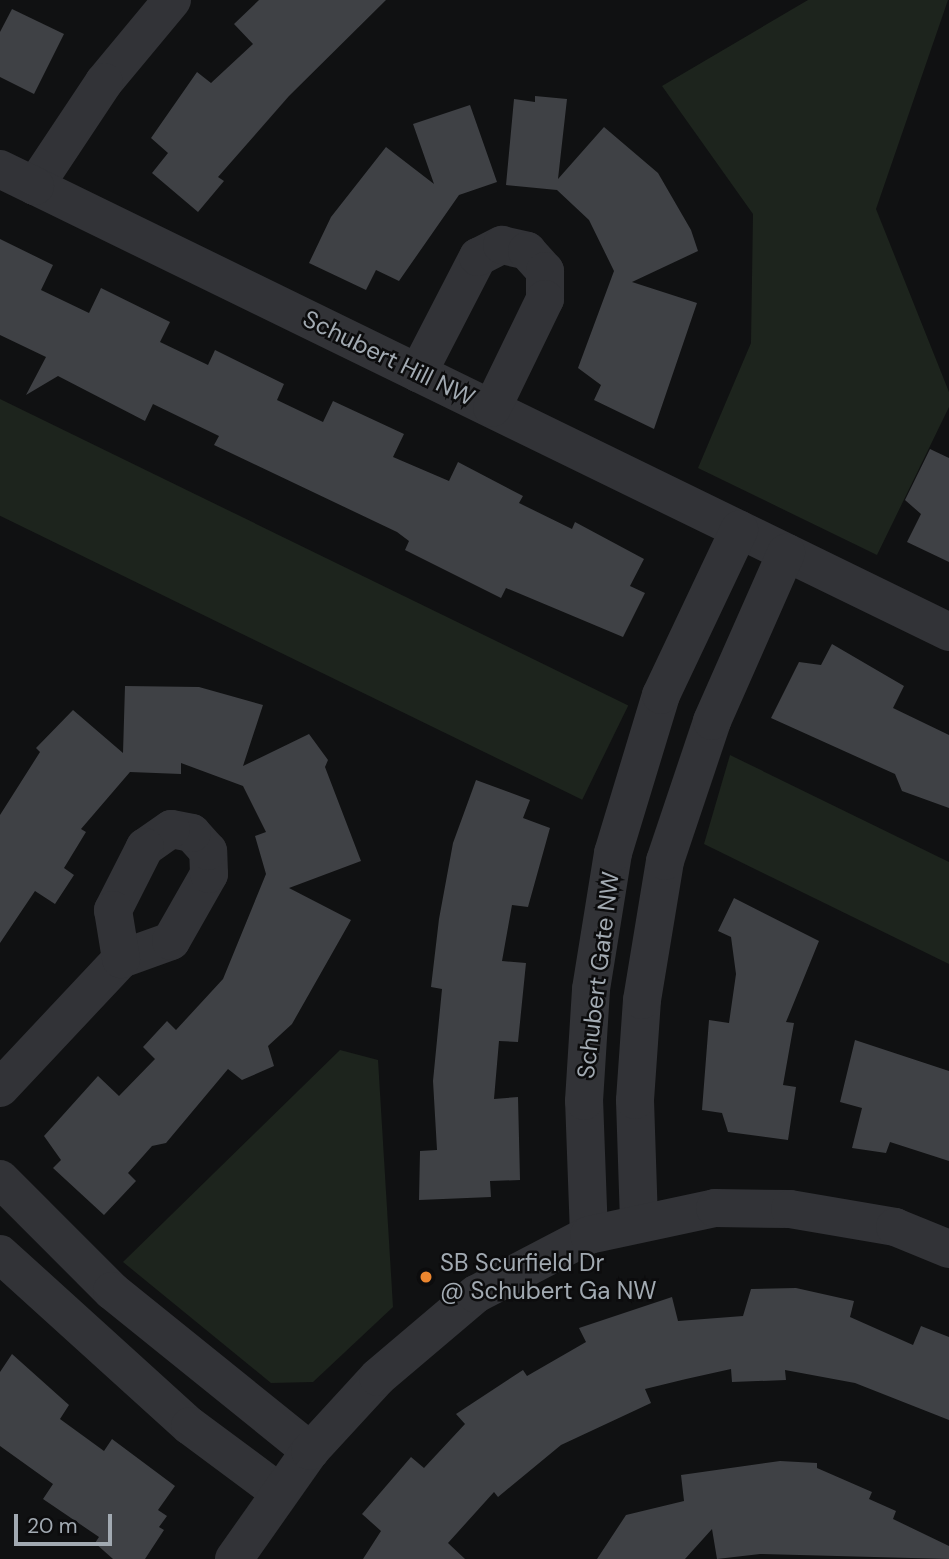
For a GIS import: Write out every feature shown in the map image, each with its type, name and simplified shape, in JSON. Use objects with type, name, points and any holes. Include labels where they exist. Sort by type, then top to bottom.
[{"type":"street","points":[[35,186],[104,82],[172,0]]},
{"type":"street","name":"Schubert Hill NW","points":[[0,169],[949,632]]},
{"type":"street","points":[[418,373],[478,257],[502,245],[527,251],[545,271],[545,299],[492,408]]},
{"type":"street","name":"Schubert Gate NW","points":[[589,1235],[584,1101],[591,989],[613,853],[661,695],[739,530]]},
{"type":"street","name":"Schubert Gate NW","points":[[639,1221],[635,1100],[642,1000],[665,861],[712,720],[786,553]]},
{"type":"street","points":[[613,853],[665,861]]},
{"type":"street","points":[[0,1088],[121,959]]},
{"type":"street","points":[[0,1179],[112,1291],[310,1451]]},
{"type":"street","points":[[234,1559],[310,1451],[378,1377],[476,1294],[589,1235],[639,1221],[715,1208],[790,1209],[895,1227],[949,1249]]},
{"type":"street","points":[[0,1254],[78,1330],[279,1492]]},
{"type":"street","points":[[78,1330],[112,1291]]},
{"type":"shaded area","points":[[808,0],[948,0],[876,209],[949,392],[949,407],[877,555],[698,468],[751,343],[753,214],[662,86]]},
{"type":"shaded area","points":[[0,399],[628,705],[582,800],[0,516]]},
{"type":"shaded area","points":[[730,755],[949,862],[949,964],[704,844]]},
{"type":"shaded area","points":[[340,1050],[378,1060],[393,1307],[313,1382],[271,1383],[123,1262]]},
{"type":"building","points":[[259,0],[386,0],[289,96],[218,177],[224,181],[198,212],[152,173],[168,153],[151,138],[197,72],[211,83],[253,44],[234,24]]},
{"type":"building","points":[[12,9],[64,34],[34,94],[0,77],[0,32]]},
{"type":"building","points":[[535,96],[567,99],[558,179],[604,127],[658,173],[691,230],[698,251],[632,282],[697,303],[654,429],[594,400],[601,385],[578,368],[614,271],[589,220],[557,190],[506,185],[514,99],[535,102]]},
{"type":"building","points":[[470,105],[497,182],[459,195],[399,281],[376,270],[366,290],[309,263],[331,217],[386,147],[434,184],[413,124]]},
{"type":"building","points":[[0,239],[53,265],[41,290],[89,313],[101,288],[170,322],[160,342],[208,365],[215,350],[284,384],[277,400],[323,422],[333,401],[404,434],[393,457],[449,481],[458,462],[523,496],[519,503],[572,529],[575,522],[644,559],[630,586],[645,593],[623,637],[506,588],[501,598],[405,550],[409,541],[397,532],[214,445],[219,436],[153,404],[145,421],[58,376],[26,395],[46,357],[0,335]]},
{"type":"building","points":[[930,449],[949,458],[949,562],[907,542],[921,514],[905,500]]},
{"type":"building","points":[[832,644],[904,686],[893,708],[949,735],[949,808],[902,791],[895,774],[771,718],[799,662],[821,665]]},
{"type":"building","points":[[125,686],[199,687],[263,705],[243,766],[309,734],[328,760],[325,767],[361,861],[289,888],[351,920],[292,1024],[268,1046],[274,1066],[242,1080],[228,1069],[166,1143],[152,1146],[128,1173],[136,1181],[104,1215],[53,1168],[61,1160],[44,1136],[98,1076],[119,1096],[155,1059],[143,1047],[167,1021],[176,1030],[223,979],[266,874],[255,836],[266,832],[243,786],[181,763],[181,774],[130,772],[81,829],[86,832],[64,868],[74,875],[55,904],[35,891],[0,943],[0,815],[40,752],[36,748],[73,710],[123,753]]},
{"type":"building","points":[[476,780],[530,800],[523,818],[550,828],[528,907],[512,905],[502,961],[526,963],[518,1042],[499,1041],[494,1099],[518,1097],[520,1180],[490,1181],[491,1197],[419,1200],[420,1151],[437,1150],[433,1081],[442,989],[431,987],[439,919],[453,843]]},
{"type":"building","points":[[734,898],[819,941],[786,1022],[794,1023],[783,1085],[796,1087],[788,1140],[728,1132],[722,1113],[702,1110],[709,1020],[729,1023],[736,974],[731,937],[718,931]]},
{"type":"building","points":[[855,1040],[949,1071],[949,1161],[890,1142],[886,1153],[852,1148],[862,1108],[840,1102]]},
{"type":"building","points":[[796,1288],[854,1301],[850,1317],[913,1345],[921,1326],[949,1337],[949,1420],[855,1383],[785,1370],[786,1380],[732,1382],[731,1369],[686,1379],[645,1389],[651,1403],[561,1445],[498,1497],[494,1492],[448,1543],[465,1559],[363,1559],[381,1531],[362,1514],[411,1457],[424,1468],[465,1424],[456,1414],[523,1370],[527,1376],[586,1342],[579,1328],[672,1297],[678,1321],[743,1316],[751,1289]]},
{"type":"building","points":[[12,1354],[69,1405],[60,1419],[104,1451],[112,1439],[175,1486],[158,1510],[167,1516],[159,1527],[164,1530],[145,1559],[113,1559],[95,1543],[99,1537],[43,1499],[53,1484],[0,1446],[0,1372]]},
{"type":"building","points":[[780,1461],[817,1463],[817,1468],[872,1492],[869,1499],[896,1511],[893,1519],[949,1546],[949,1559],[760,1554],[717,1559],[712,1529],[685,1559],[597,1559],[626,1515],[684,1501],[681,1475]]},
{"type":"place","name":"SB Scurfield Dr @ Schubert Ga NW","points":[[426,1277]]}]
